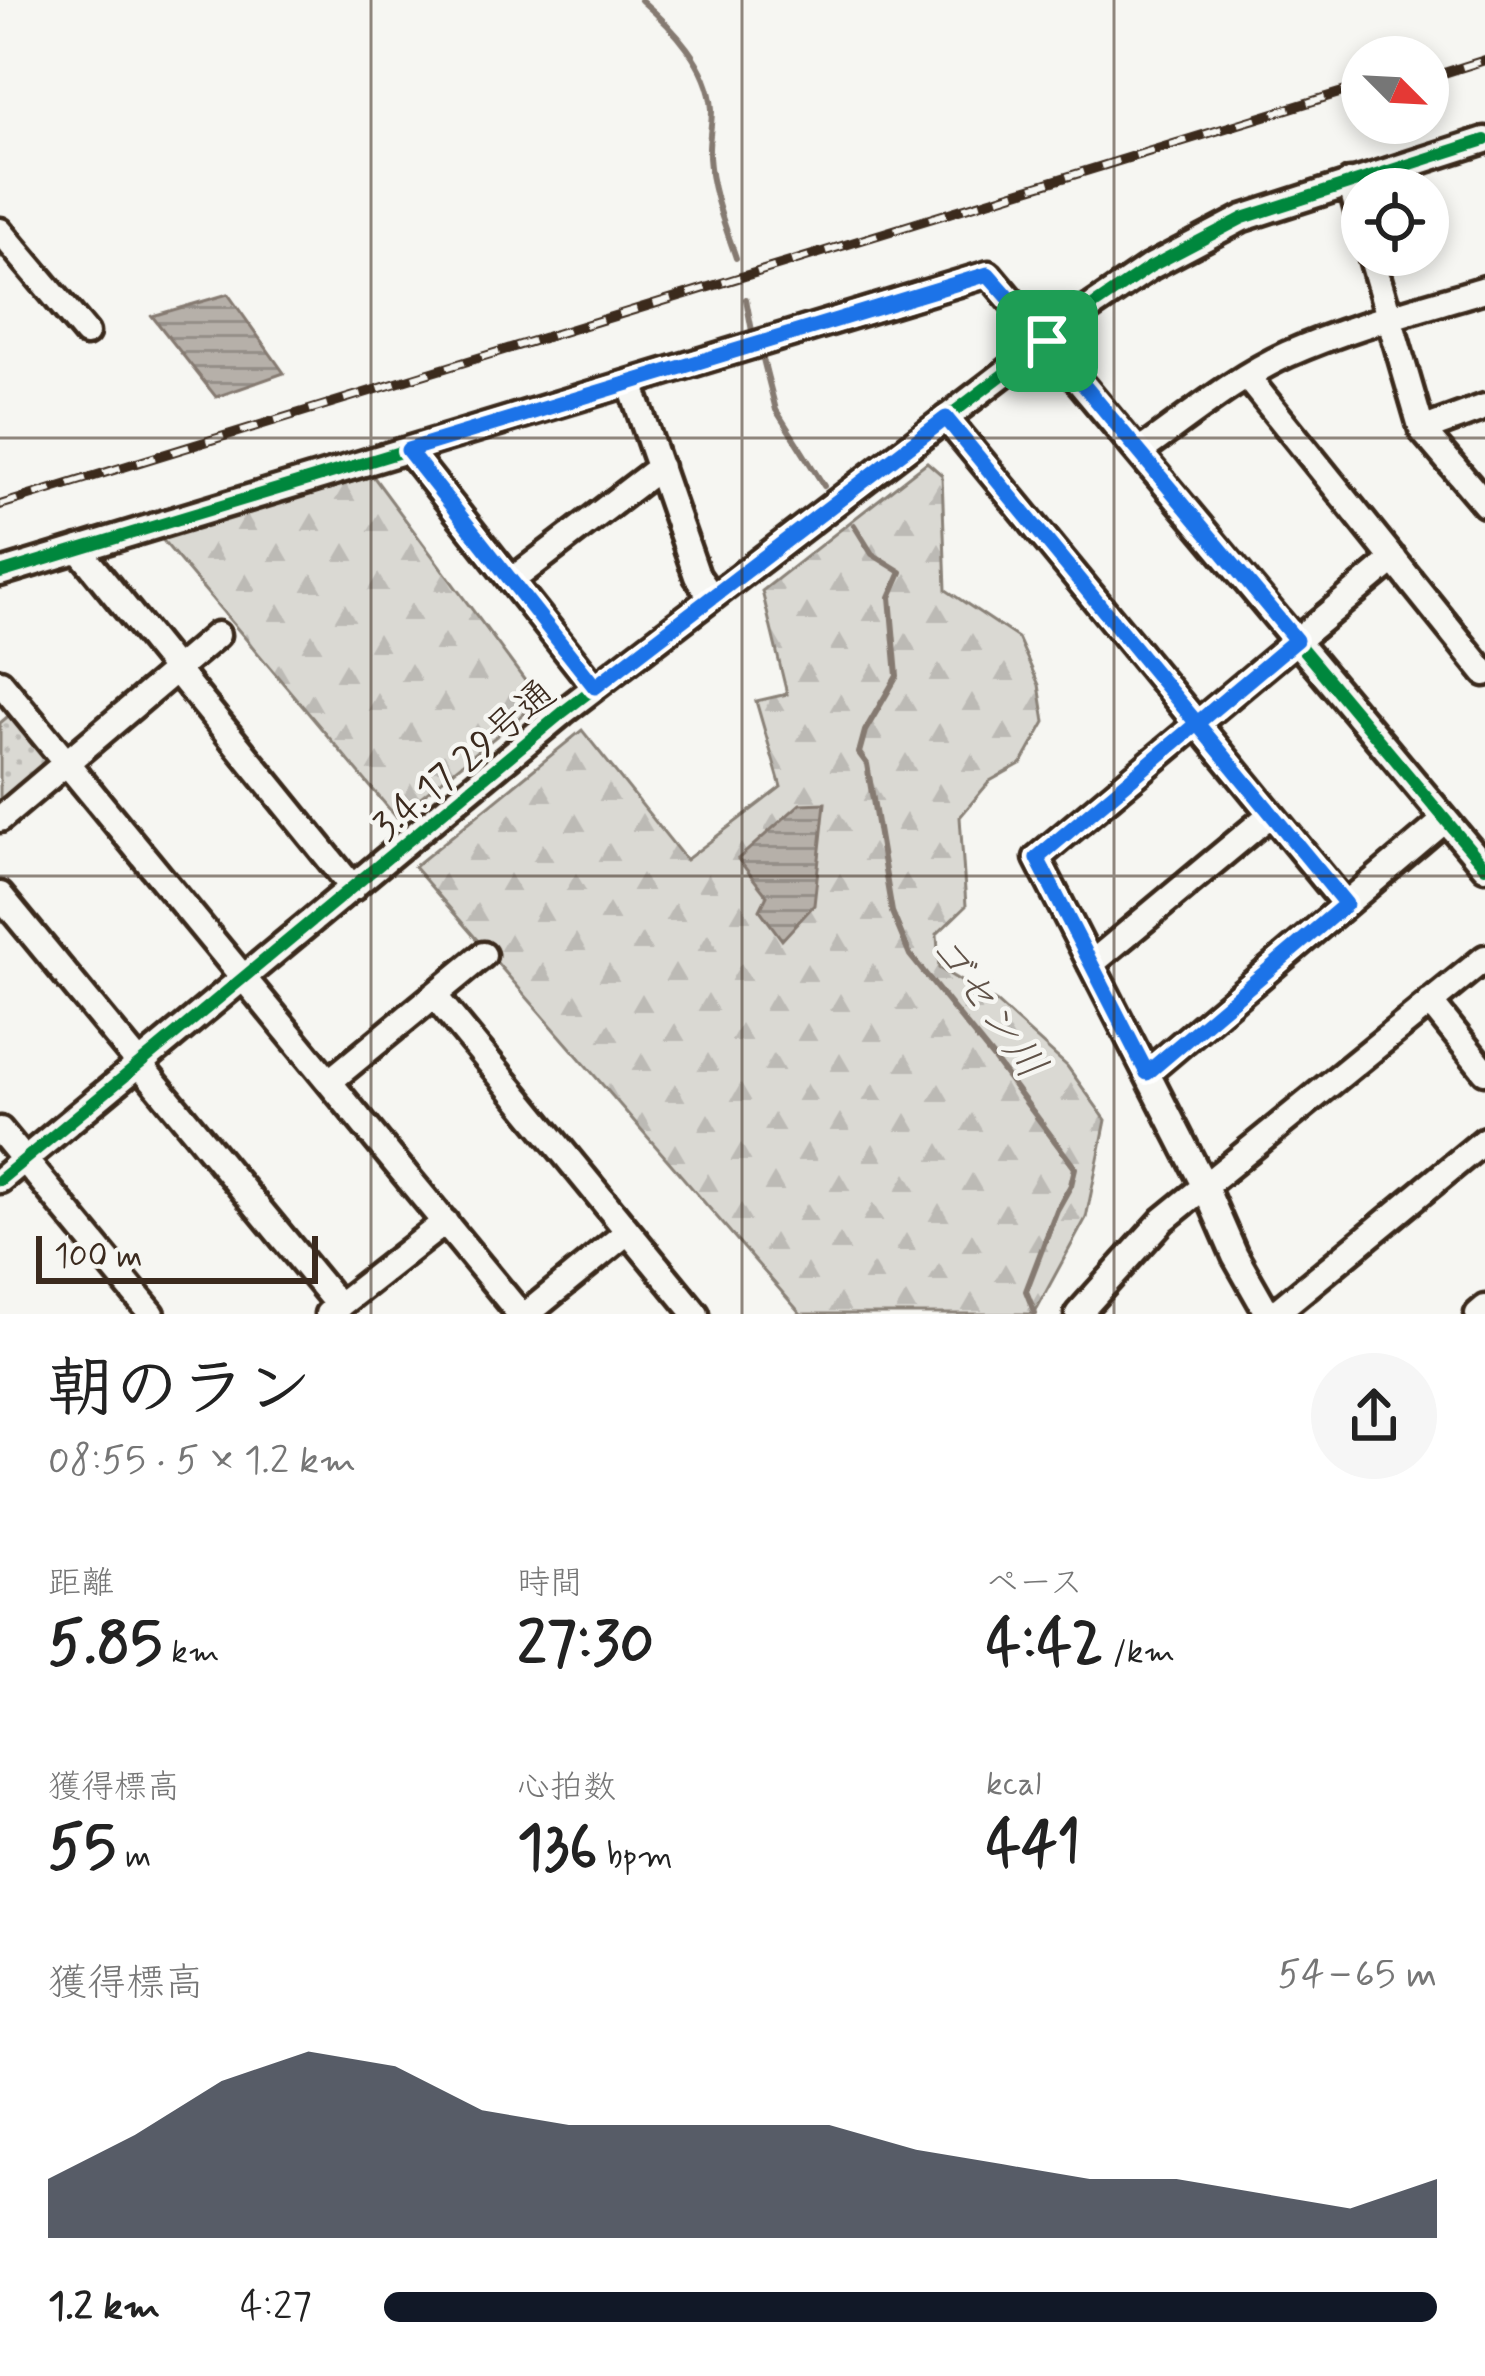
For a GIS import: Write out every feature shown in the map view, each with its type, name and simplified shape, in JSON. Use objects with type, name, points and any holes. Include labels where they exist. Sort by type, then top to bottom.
[{"type":"street","name":"3.4.17 29号通","points":[[1395,168],[1485,140]]},
{"type":"street","name":"3.4.17 29号通","points":[[0,1180],[595,687],[1047,341],[1193,242],[1279,204],[1341,185]]},
{"type":"street","points":[[0,232],[86,333]]},
{"type":"street","points":[[0,573],[988,274],[1485,867]]},
{"type":"street","points":[[1377,276],[1422,430],[1485,504]]},
{"type":"street","points":[[1139,452],[1286,355],[1485,289]]},
{"type":"street","points":[[1247,377],[1482,664]]},
{"type":"street","points":[[630,383],[697,576],[711,596]]},
{"type":"street","points":[[1422,430],[1485,407]]},
{"type":"street","points":[[946,418],[1346,904]]},
{"type":"street","points":[[408,450],[595,687]]},
{"type":"street","points":[[512,581],[660,467]]},
{"type":"street","points":[[78,549],[353,888]]},
{"type":"street","points":[[1394,559],[1037,858],[1205,1187],[1234,1256],[1271,1314],[1485,1140]]},
{"type":"street","points":[[0,819],[217,635]]},
{"type":"street","points":[[0,682],[524,1314],[626,1232]]},
{"type":"street","points":[[1091,964],[1271,814]]},
{"type":"street","points":[[1147,1073],[1445,820]]},
{"type":"street","points":[[0,896],[333,1310],[445,1222]]},
{"type":"street","points":[[330,1082],[483,956]]},
{"type":"street","points":[[1078,1314],[1163,1220],[1485,958]]},
{"type":"street","points":[[434,995],[696,1314]]},
{"type":"street","points":[[1430,1002],[1485,1071]]},
{"type":"street","points":[[0,1130],[152,1314]]},
{"type":"green space","points":[[927,462],[942,475],[946,590],[1018,638],[1039,685],[1045,722],[1022,763],[990,781],[960,817],[966,906],[937,934],[939,968],[997,1003],[1067,1066],[1106,1120],[1086,1218],[1034,1314],[801,1314],[414,867],[582,730],[686,860],[781,787],[756,701],[787,694],[762,591]]},
{"type":"green space","points":[[373,476],[540,701],[396,817],[160,537]]},
{"type":"green space","points":[[12,713],[52,763],[0,806],[0,723]]},
{"type":"shaded area","points":[[228,294],[284,373],[216,397],[152,316]]},
{"type":"shaded area","points":[[825,803],[814,905],[782,940],[760,910],[767,896],[738,859],[800,804]]},
{"type":"waterway","name":"ゴセン川","points":[[641,0],[676,35],[704,77],[712,109],[713,182],[736,258]]},
{"type":"waterway","name":"ゴセン川","points":[[746,299],[752,331]]},
{"type":"waterway","name":"ゴセン川","points":[[763,359],[776,410],[824,486]]},
{"type":"waterway","name":"ゴセン川","points":[[854,525],[872,554],[901,572],[890,597],[897,676],[865,731],[859,753],[867,764],[892,912],[910,955],[1075,1168],[1026,1291],[1035,1314]]},
{"type":"railway","points":[[1449,71],[1485,60]]},
{"type":"railway","points":[[0,505],[1341,92]]},
{"type":"cycle path","points":[[0,1180],[563,712],[1087,310],[1150,267],[1243,218],[1485,140]]},
{"type":"cycle path","points":[[0,573],[989,274],[1485,867]]},
{"type":"route","points":[[1047,341],[988,274],[408,450],[595,687],[946,418],[1197,724],[1271,814],[1346,904],[1147,1073],[1037,858],[1197,724],[1296,640],[1047,341]]}]
